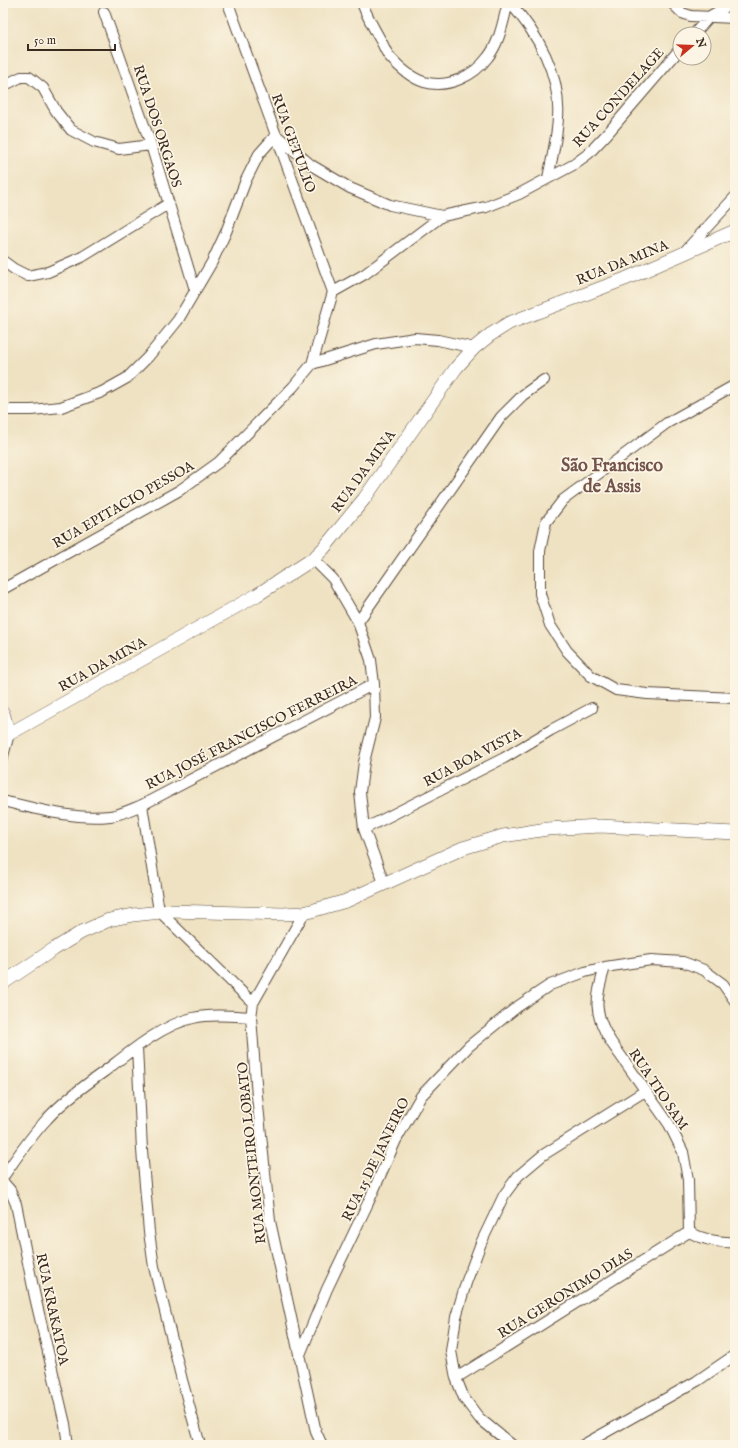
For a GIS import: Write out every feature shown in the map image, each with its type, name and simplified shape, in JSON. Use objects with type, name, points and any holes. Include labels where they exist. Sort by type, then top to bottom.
[{"type":"street","name":"RUA GETULIO","points":[[228,3],[333,292]]},
{"type":"street","points":[[362,3],[389,56],[407,73],[424,82],[444,84],[458,80],[476,70],[489,57],[501,32],[509,3],[523,17],[537,38],[548,60],[553,77],[557,96],[558,116],[556,136],[548,178]]},
{"type":"street","points":[[672,3],[682,14],[691,16],[735,18]]},
{"type":"street","points":[[701,26],[710,16],[733,3]]},
{"type":"street","name":"RUA DOS ORGAOS","points":[[104,12],[151,145],[195,290]]},
{"type":"street","name":"RUA CONDELAGE","points":[[276,135],[311,165],[350,188],[390,205],[442,216],[486,207],[519,194],[573,165],[588,154],[607,134],[672,58]]},
{"type":"street","points":[[3,86],[21,77],[29,77],[43,88],[56,111],[71,130],[94,142],[119,149],[151,145]]},
{"type":"street","points":[[3,410],[32,410],[61,407],[102,392],[126,378],[148,357],[178,320],[212,262],[226,232],[246,180],[259,154],[276,135]]},
{"type":"street","points":[[680,256],[735,197]]},
{"type":"street","name":"RUA DOS ORGAOS","points":[[3,261],[14,269],[28,276],[48,272],[82,257],[168,204]]},
{"type":"street","name":"RUA CONDELAGE","points":[[333,292],[364,274],[442,216]]},
{"type":"street","name":"RUA DA MINA","points":[[9,734],[257,595],[313,559],[324,548],[364,499],[456,368],[474,348],[490,335],[509,323],[625,279],[735,231]]},
{"type":"street","name":"RUA EPITACIO PESSOA","points":[[3,589],[180,490],[219,462],[293,387],[312,364],[333,292]]},
{"type":"street","points":[[312,364],[376,344],[414,338],[438,340],[474,348]]},
{"type":"street","points":[[358,622],[501,417],[523,396],[544,380]]},
{"type":"street","points":[[735,385],[667,423],[563,500],[546,522],[540,552],[540,594],[550,625],[567,651],[591,676],[616,690],[647,694],[735,698]]},
{"type":"street","points":[[313,559],[333,579],[358,622],[371,660],[374,684],[375,718],[364,762],[360,792],[364,830],[384,883]]},
{"type":"street","name":"RUA JOSÉ FRANCISCO FERREIRA","points":[[3,802],[87,817],[111,816],[142,805],[374,684]]},
{"type":"street","name":"RUA BOA VISTA","points":[[364,830],[504,758],[592,708]]},
{"type":"street","points":[[3,713],[9,734],[3,756]]},
{"type":"street","points":[[142,805],[159,911],[253,1003]]},
{"type":"street","points":[[3,983],[82,932],[109,920],[159,911],[282,914],[304,913],[346,901],[463,848],[502,836],[546,829],[600,826],[734,834]]},
{"type":"street","name":"RUA MONTEIRO LOBATO","points":[[304,913],[253,1003],[251,1017],[257,1096],[270,1221],[316,1432],[322,1445]]},
{"type":"street","name":"RUA 15 DE JANEIRO","points":[[299,1357],[327,1289],[396,1140],[421,1096],[469,1046],[517,1007],[550,985],[585,972],[605,967],[652,960],[683,962],[704,970],[722,984],[735,1001]]},
{"type":"street","name":"RUA TIO SAM","points":[[605,967],[598,994],[598,1013],[602,1028],[669,1124],[683,1152],[688,1180],[689,1232]]},
{"type":"street","points":[[3,1177],[29,1139],[48,1117],[84,1087],[137,1047],[167,1028],[194,1018],[223,1016],[251,1017]]},
{"type":"street","points":[[137,1047],[142,1150],[149,1232],[154,1267],[200,1445]]},
{"type":"street","points":[[512,1445],[479,1418],[464,1398],[456,1378],[451,1351],[456,1318],[466,1283],[481,1243],[504,1195],[518,1176],[543,1155],[645,1091]]},
{"type":"street","name":"RUA KRAKATOA","points":[[3,1182],[10,1190],[16,1204],[35,1297],[65,1424],[68,1445]]},
{"type":"street","points":[[689,1232],[700,1238],[720,1243],[735,1242]]},
{"type":"street","name":"RUA GERONIMO DIAS","points":[[456,1378],[689,1232]]},
{"type":"street","points":[[582,1445],[697,1381],[735,1356]]},
{"type":"district","name":"São Francisco de Assis","points":[[612,475]]}]
